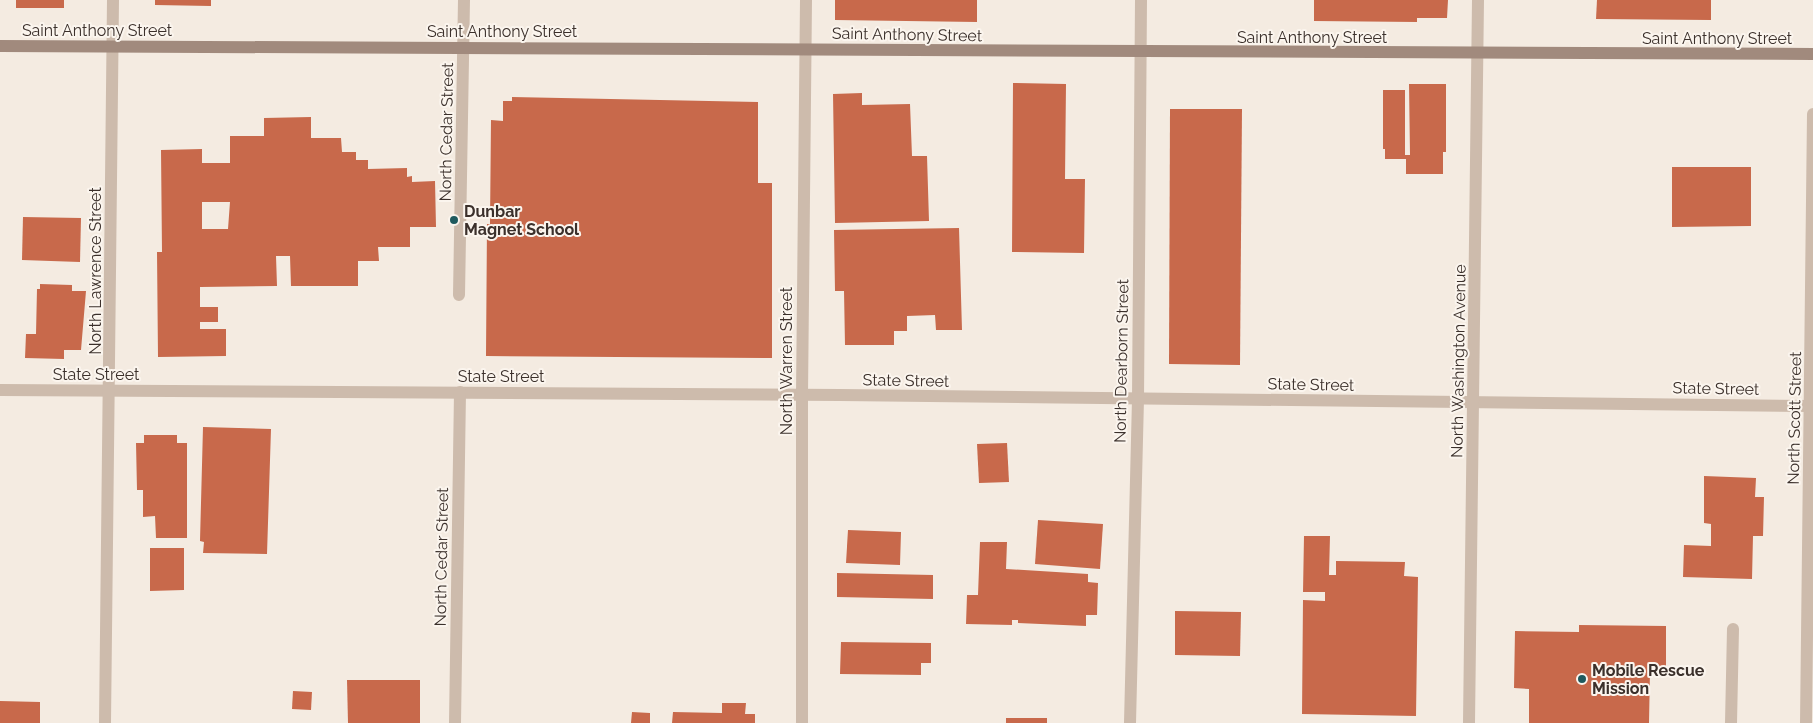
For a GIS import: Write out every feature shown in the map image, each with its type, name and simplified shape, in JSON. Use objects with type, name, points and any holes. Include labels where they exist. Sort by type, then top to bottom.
[{"type":"street","name":"North Lawrence Street","points":[[105,723],[113,0]]},
{"type":"street","name":"North Cedar Street","points":[[458,295],[464,0]]},
{"type":"street","name":"North Warren Street","points":[[802,723],[802,395],[806,0]]},
{"type":"street","name":"North Dearborn Street","points":[[1130,723],[1138,399],[1141,0]]},
{"type":"street","name":"North Washington Avenue","points":[[1469,723],[1478,0]]},
{"type":"street","name":"Saint Anthony Street","points":[[0,46],[1813,54]]},
{"type":"street","name":"North Scott Street","points":[[1806,723],[1813,114]]},
{"type":"street","name":"State Street","points":[[0,390],[802,395],[1811,406]]},
{"type":"street","name":"North Cedar Street","points":[[455,723],[460,392]]},
{"type":"street","points":[[1731,723],[1733,628]]},
{"type":"building","points":[[16,0],[64,0],[64,8],[16,8]]},
{"type":"building","points":[[155,0],[211,0],[211,6],[155,5]]},
{"type":"building","points":[[835,0],[977,0],[977,22],[835,20]]},
{"type":"building","points":[[1314,0],[1448,0],[1447,18],[1417,18],[1417,22],[1314,21]]},
{"type":"building","points":[[1597,0],[1711,0],[1711,20],[1596,19]]},
{"type":"building","points":[[1013,83],[1066,84],[1065,179],[1085,179],[1084,253],[1012,252]]},
{"type":"building","points":[[1409,84],[1446,84],[1446,152],[1443,152],[1443,174],[1406,174],[1406,159],[1385,159],[1385,149],[1383,149],[1383,90],[1405,90],[1405,155],[1410,155]]},
{"type":"building","points":[[862,93],[862,105],[910,104],[912,156],[927,156],[929,221],[835,223],[833,94]]},
{"type":"building","points":[[512,97],[758,102],[758,183],[772,183],[772,358],[486,356],[487,224],[490,224],[491,120],[503,121],[503,101],[512,101]]},
{"type":"building","points":[[1170,109],[1242,109],[1240,365],[1169,364]]},
{"type":"building","points":[[311,117],[311,138],[341,138],[342,152],[356,152],[356,160],[368,160],[368,169],[407,168],[407,177],[412,176],[412,182],[435,181],[436,227],[410,227],[410,247],[378,247],[379,261],[358,261],[358,286],[291,286],[290,256],[276,256],[277,286],[200,287],[200,307],[218,307],[218,322],[200,322],[200,329],[226,329],[226,356],[158,357],[157,252],[162,252],[161,150],[202,149],[202,163],[230,163],[230,136],[264,136],[264,118]],"holes":[[[202,202],[230,202],[228,229],[202,229]]]},
{"type":"building","points":[[1672,167],[1751,167],[1751,226],[1672,227]]},
{"type":"building","points":[[23,217],[81,218],[80,262],[22,260]]},
{"type":"building","points":[[959,228],[962,330],[936,330],[935,315],[907,316],[907,331],[894,331],[894,345],[845,345],[844,291],[835,291],[834,230]]},
{"type":"building","points":[[40,284],[72,285],[72,291],[86,291],[81,350],[64,350],[64,359],[25,358],[26,334],[36,334],[37,289],[40,289]]},
{"type":"building","points":[[203,427],[271,429],[267,554],[203,553],[204,542],[200,541]]},
{"type":"building","points":[[144,435],[177,435],[177,443],[187,443],[187,538],[156,538],[155,516],[143,517],[143,490],[137,490],[136,443],[144,443]]},
{"type":"building","points":[[1007,443],[1009,482],[979,483],[977,444]]},
{"type":"building","points":[[1704,476],[1756,478],[1755,497],[1764,497],[1763,536],[1753,536],[1752,579],[1683,577],[1684,545],[1711,546],[1711,524],[1704,523]]},
{"type":"building","points":[[1038,520],[1103,524],[1100,569],[1035,564]]},
{"type":"building","points":[[848,530],[901,532],[900,565],[846,563]]},
{"type":"building","points":[[1304,536],[1330,536],[1329,575],[1336,575],[1336,561],[1405,562],[1404,576],[1418,577],[1416,716],[1302,714],[1303,600],[1325,601],[1325,592],[1303,592]]},
{"type":"building","points":[[980,542],[1007,542],[1006,569],[1088,574],[1088,582],[1098,583],[1097,615],[1086,615],[1086,626],[1018,623],[1018,620],[1012,620],[1012,625],[966,624],[967,595],[978,595]]},
{"type":"building","points":[[150,548],[184,548],[184,590],[150,591]]},
{"type":"building","points":[[837,573],[933,575],[933,599],[837,597]]},
{"type":"building","points":[[1175,611],[1241,612],[1240,656],[1175,655]]},
{"type":"building","name":"Mobile Rescue Mission","points":[[1579,625],[1666,626],[1666,670],[1650,670],[1649,723],[1529,723],[1529,689],[1514,688],[1515,631],[1579,632]]},
{"type":"building","points":[[841,642],[931,643],[931,663],[921,663],[921,675],[840,674]]},
{"type":"building","points":[[347,680],[420,680],[420,723],[348,723]]},
{"type":"building","points":[[293,691],[312,692],[311,710],[292,709]]},
{"type":"building","points":[[0,701],[40,702],[40,723],[0,723]]},
{"type":"building","points":[[722,703],[746,703],[745,714],[755,714],[755,723],[672,723],[673,712],[722,713]]},
{"type":"building","points":[[632,712],[650,713],[650,723],[631,723]]},
{"type":"building","points":[[1006,718],[1047,718],[1047,723],[1006,723]]},
{"type":"place","name":"Dunbar Magnet School","points":[[454,220]]},
{"type":"place","name":"Mobile Rescue Mission","points":[[1582,679]]}]
